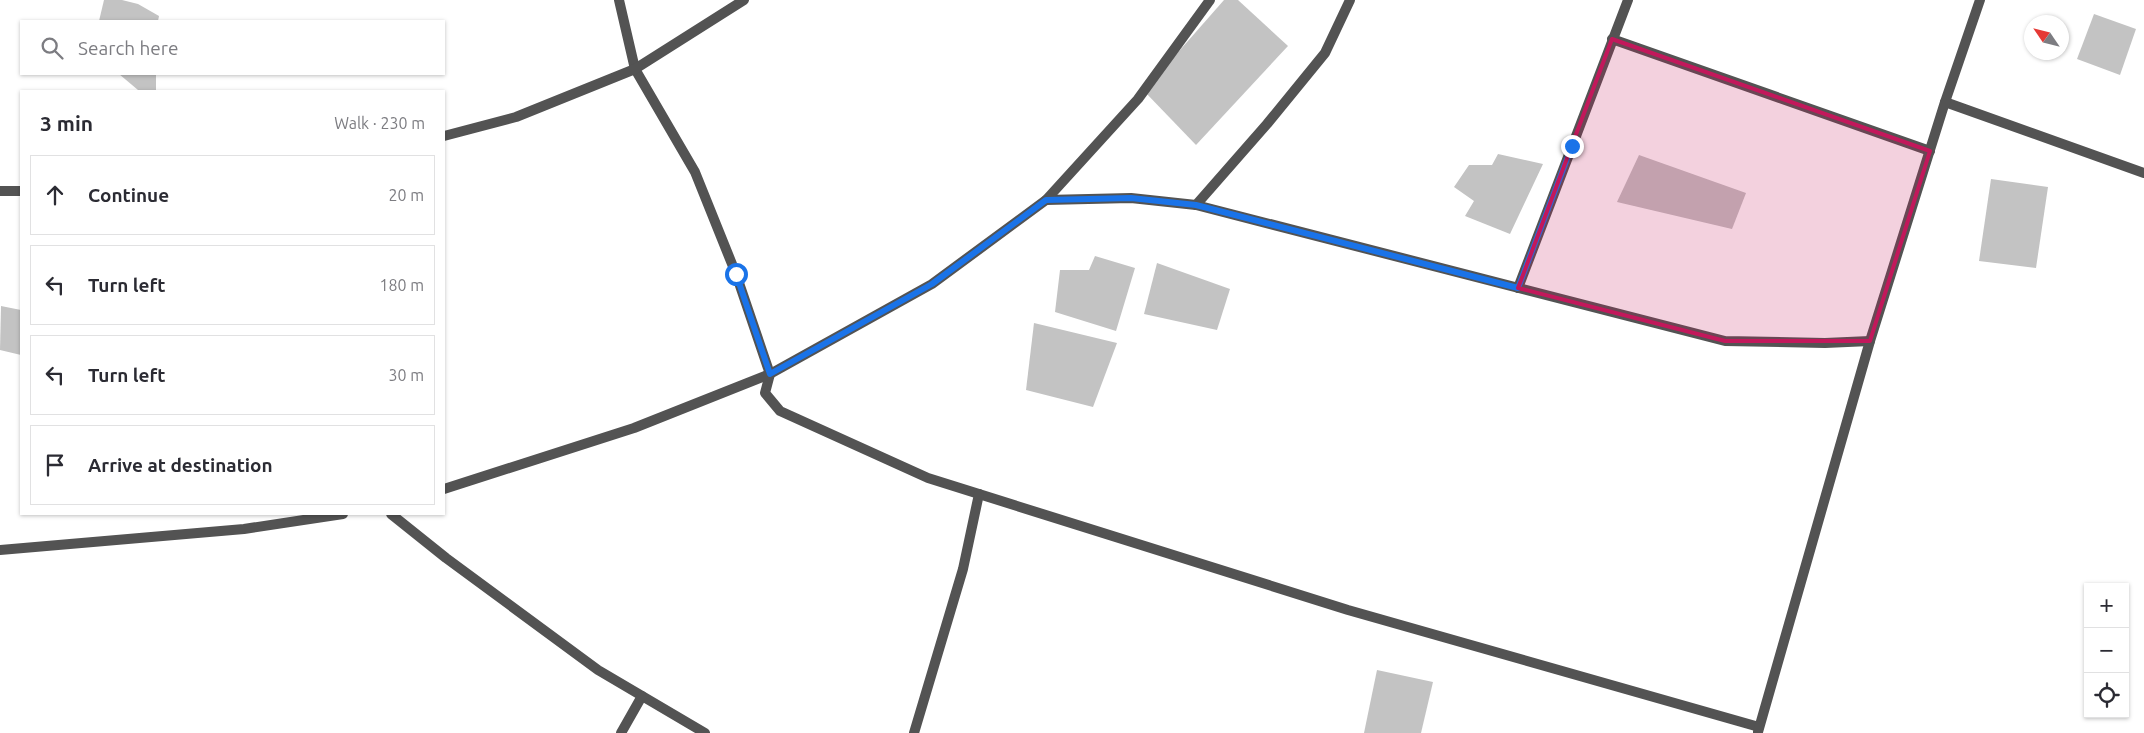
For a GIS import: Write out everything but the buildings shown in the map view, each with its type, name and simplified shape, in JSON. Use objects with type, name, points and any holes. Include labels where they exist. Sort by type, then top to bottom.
[{"type":"street","points":[[619,0],[635,70],[695,172],[736,274],[770,374],[765,393],[780,411],[928,478],[1348,610],[1758,730],[1870,341],[1945,102],[1980,0]]},
{"type":"street","points":[[445,136],[516,116],[635,70],[744,0]]},
{"type":"street","points":[[445,489],[634,428],[770,374],[932,284],[1046,200],[1138,99],[1210,0]]},
{"type":"street","points":[[1196,205],[1267,124],[1325,52],[1350,0]]},
{"type":"street","points":[[1518,288],[1628,0]]},
{"type":"street","points":[[1612,39],[1930,150]]},
{"type":"street","points":[[1945,102],[2144,173]]},
{"type":"street","points":[[0,191],[20,191]]},
{"type":"street","points":[[1046,200],[1131,198],[1196,205],[1725,342],[1825,344],[1870,341]]},
{"type":"street","points":[[914,733],[963,569],[979,494]]},
{"type":"street","points":[[0,550],[244,529],[336,515]]},
{"type":"street","points":[[392,515],[446,558],[598,670],[705,733]]},
{"type":"street","points":[[621,733],[642,696]]},
{"type":"highlighted area","points":[[1612,39],[1930,151],[1870,341],[1725,341],[1518,288]]},
{"type":"route","points":[[736,274],[770,374],[932,284],[1046,200],[1131,198],[1196,205],[1518,288],[1572,146]]}]
